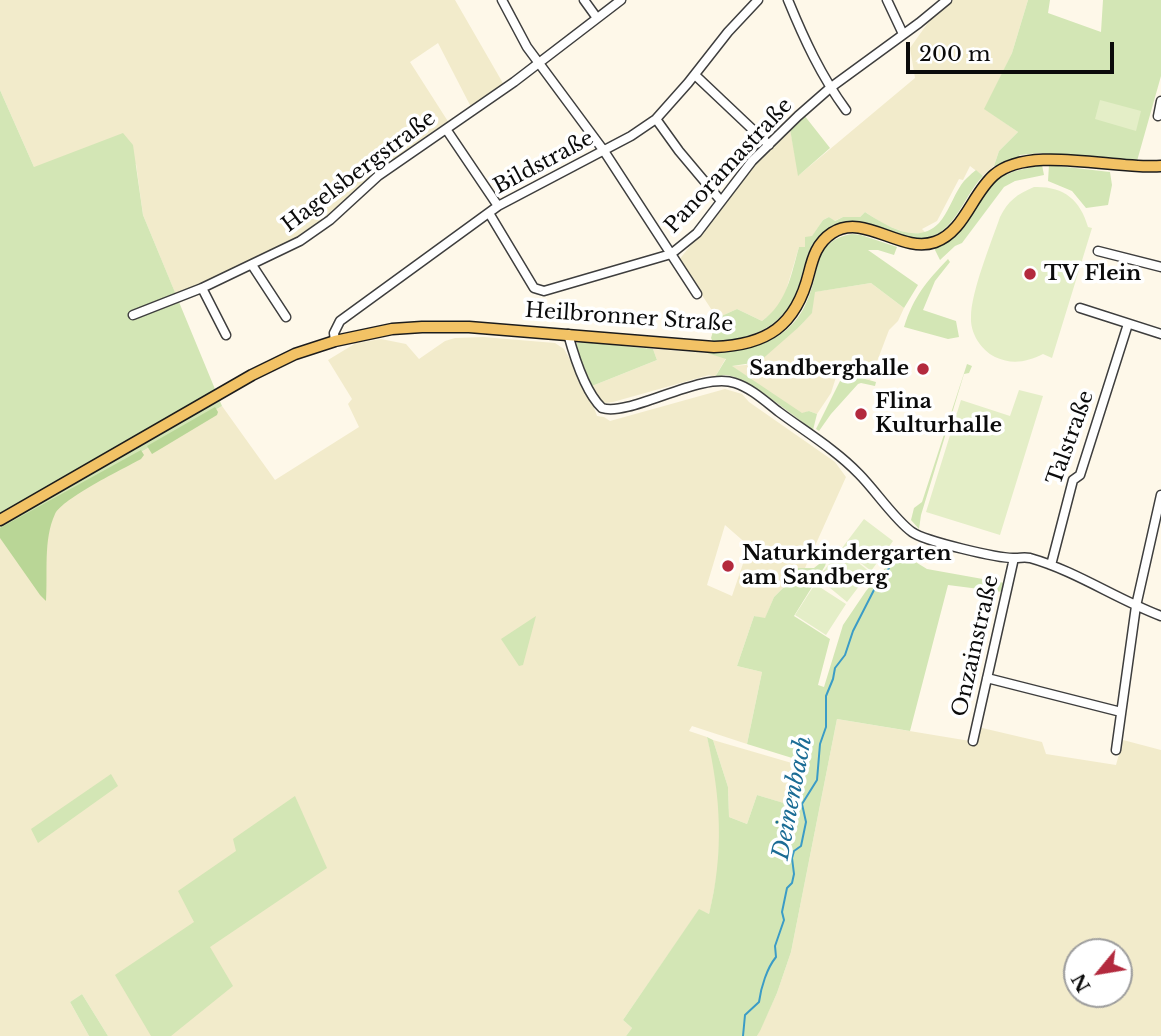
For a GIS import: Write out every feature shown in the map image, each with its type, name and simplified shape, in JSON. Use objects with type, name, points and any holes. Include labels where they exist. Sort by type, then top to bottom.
[{"type":"main road","name":"Heilbronner Straße","points":[[0,520],[252,375],[303,351],[335,341],[393,329],[469,327],[714,347],[737,346],[770,335],[794,313],[803,296],[818,246],[836,230],[863,228],[913,243],[935,242],[958,225],[982,187],[996,173],[1028,160],[1161,166]]},
{"type":"street","points":[[502,0],[538,62],[604,151],[697,294]]},
{"type":"street","points":[[584,0],[597,18]]},
{"type":"street","name":"Hagelsbergstraße","points":[[133,315],[202,288],[300,242],[330,220],[378,176],[621,0]]},
{"type":"street","name":"Bildstraße","points":[[335,341],[336,326],[346,316],[498,206],[604,151],[656,119],[695,75],[727,32],[758,0]]},
{"type":"street","points":[[788,0],[806,46],[846,110]]},
{"type":"street","points":[[887,0],[903,34]]},
{"type":"street","name":"Panoramastraße","points":[[671,254],[697,233],[752,161],[830,88],[947,0]]},
{"type":"street","points":[[695,75],[769,145]]},
{"type":"street","points":[[1158,116],[1161,101]]},
{"type":"street","points":[[656,119],[678,151],[721,201]]},
{"type":"street","points":[[446,129],[498,206]]},
{"type":"street","points":[[489,213],[534,288],[544,291],[671,254]]},
{"type":"street","points":[[1098,251],[1161,267]]},
{"type":"street","points":[[252,265],[286,317]]},
{"type":"street","points":[[202,288],[226,335]]},
{"type":"street","points":[[1080,308],[1161,334]]},
{"type":"street","name":"Talstraße","points":[[1051,565],[1073,480],[1080,475],[1128,324]]},
{"type":"street","points":[[568,334],[593,397],[602,408],[614,410],[713,383],[735,383],[760,397],[854,469],[912,532],[946,545],[1014,558],[1028,557],[1161,615]]},
{"type":"street","points":[[1116,750],[1136,606],[1161,495]]},
{"type":"street","name":"Onzainstraße","points":[[972,741],[1014,558]]},
{"type":"street","points":[[987,678],[1122,712]]},
{"type":"shaded area","points":[[0,0],[455,0],[504,85],[471,107],[438,43],[410,62],[449,123],[383,167],[328,217],[297,238],[237,269],[176,295],[143,215],[136,164],[34,167],[0,90]]},
{"type":"shaded area","points":[[953,0],[1028,0],[1012,53],[985,109],[1018,132],[999,151],[994,166],[983,176],[970,166],[963,180],[959,179],[937,221],[922,229],[926,233],[907,233],[885,225],[865,212],[860,217],[843,217],[834,221],[829,217],[823,220],[805,247],[799,247],[785,294],[777,309],[762,321],[737,309],[717,318],[679,260],[745,173],[790,129],[799,175],[915,78],[910,48],[932,17]]},
{"type":"shaded area","points":[[871,283],[904,308],[898,321],[889,330],[870,380],[838,371],[831,393],[817,414],[809,411],[802,414],[731,366],[746,365],[800,326],[812,312],[814,292]]},
{"type":"shaded area","points":[[483,337],[555,343],[564,349],[588,391],[597,416],[610,421],[725,389],[742,394],[749,402],[835,462],[846,477],[805,568],[795,568],[785,586],[774,597],[765,619],[754,616],[737,666],[762,672],[747,744],[692,726],[689,731],[707,737],[717,778],[720,824],[718,870],[709,914],[699,910],[623,1020],[632,1028],[626,1036],[108,1036],[82,994],[70,1002],[89,1036],[0,1036],[0,532],[222,406],[275,480],[359,427],[348,404],[352,399],[328,360],[356,343],[381,339],[406,344],[419,359],[445,341]],"holes":[[[725,525],[749,546],[732,596],[707,585]]]},
{"type":"shaded area","points":[[653,349],[707,353],[726,358],[715,377],[709,375],[613,402],[605,403],[598,399],[592,386],[657,360]]},
{"type":"shaded area","points":[[837,719],[970,741],[978,727],[1042,742],[1046,754],[1116,765],[1123,740],[1161,750],[1161,1036],[757,1036],[777,993],[791,952]]},
{"type":"shaded area","points":[[713,740],[802,766],[793,806],[757,795],[747,824],[729,817],[728,787]]},
{"type":"green space","points":[[1028,0],[1050,0],[1048,13],[1101,32],[1103,0],[1161,0],[1161,76],[1137,161],[1040,153],[1020,155],[1011,164],[994,166],[999,151],[1018,132],[984,109],[1012,53]]},
{"type":"green space","points":[[0,90],[34,167],[123,133],[133,145],[143,215],[222,406],[0,532]]},
{"type":"green space","points":[[1100,100],[1141,111],[1136,131],[1095,119]]},
{"type":"green space","points":[[804,115],[830,148],[798,176],[790,129]]},
{"type":"green space","points":[[1042,165],[1044,175],[1015,181],[1004,187],[962,243],[940,260],[934,248],[951,240],[962,228],[994,180],[1015,171]]},
{"type":"green space","points":[[1049,165],[1110,172],[1112,185],[1108,205],[1086,208],[1072,191],[1048,181]]},
{"type":"green space","points":[[976,170],[983,176],[950,223],[937,234],[923,238],[909,237],[866,224],[838,224],[819,236],[812,246],[797,291],[781,316],[759,332],[713,342],[711,338],[717,318],[737,309],[762,321],[770,314],[787,288],[799,247],[805,247],[805,237],[812,236],[823,220],[829,217],[835,221],[843,217],[860,217],[865,212],[901,231],[921,233],[939,223],[961,185]]},
{"type":"green space","points":[[1034,187],[1054,189],[1069,196],[1085,217],[1088,227],[1092,228],[1052,358],[1043,354],[1025,361],[1013,362],[990,354],[977,340],[971,323],[972,307],[982,267],[1000,217],[1014,199]]},
{"type":"green space","points":[[852,234],[897,247],[894,255],[868,250],[918,285],[904,308],[871,283],[815,292],[812,313],[800,326],[759,362],[732,366],[802,413],[809,411],[817,414],[813,430],[745,382],[726,375],[715,377],[726,359],[707,353],[757,346],[784,332],[804,307],[824,249],[836,239]]},
{"type":"green space","points":[[948,259],[950,262],[935,281],[923,310],[956,321],[959,337],[948,339],[904,327],[922,290]]},
{"type":"green space","points":[[577,343],[653,349],[657,360],[592,386],[576,348]]},
{"type":"green space","points":[[967,364],[972,366],[969,373],[964,374],[919,529],[911,520],[914,508],[922,502]]},
{"type":"green space","points":[[844,373],[876,382],[875,386],[858,384],[819,431],[816,429]]},
{"type":"green space","points":[[1019,390],[1043,396],[1000,535],[926,512],[961,400],[1010,416]]},
{"type":"green space","points":[[215,407],[217,415],[152,454],[147,446]]},
{"type":"green space","points":[[141,450],[144,455],[141,459],[81,492],[60,507],[55,514],[47,546],[46,601],[0,538],[0,528]]},
{"type":"green space","points":[[864,519],[893,541],[871,571],[842,548]]},
{"type":"green space","points":[[841,549],[870,572],[847,602],[818,578]]},
{"type":"green space","points":[[896,555],[909,558],[927,569],[1005,583],[1003,592],[948,585],[910,731],[837,719],[791,952],[760,1031],[757,1036],[626,1036],[632,1028],[623,1020],[699,909],[709,914],[717,869],[719,826],[707,737],[713,740],[728,787],[729,817],[747,824],[757,795],[797,807],[805,762],[747,744],[762,672],[737,666],[754,616],[765,618],[774,597],[785,586],[796,568],[814,568],[828,557],[794,616],[830,639],[818,685],[824,687],[843,625],[866,591]]},
{"type":"green space","points":[[815,584],[846,604],[826,635],[795,615]]},
{"type":"green space","points":[[536,616],[523,665],[519,666],[501,639]]},
{"type":"green space","points":[[111,774],[118,786],[38,843],[31,829]]},
{"type":"green space","points":[[295,796],[327,868],[210,947],[233,986],[171,1036],[151,1036],[115,975],[194,922],[178,891],[236,851],[233,839]]},
{"type":"green space","points":[[82,994],[108,1036],[89,1036],[70,1002]]},
{"type":"waterway","name":"Deinenbach","points":[[743,1036],[745,1015],[759,1002],[765,978],[776,957],[775,946],[784,920],[782,912],[787,888],[792,883],[794,874],[792,858],[794,851],[801,846],[806,822],[802,804],[817,780],[820,744],[826,727],[826,696],[835,668],[845,655],[853,631],[876,586],[889,568]]},
{"type":"place","name":"TV Flein","points":[[1030,274]]},
{"type":"place","name":"Sandberghalle","points":[[923,369]]},
{"type":"place","name":"Flina Kulturhalle","points":[[861,414]]},
{"type":"place","name":"Naturkindergarten am Sandberg","points":[[728,566]]}]
